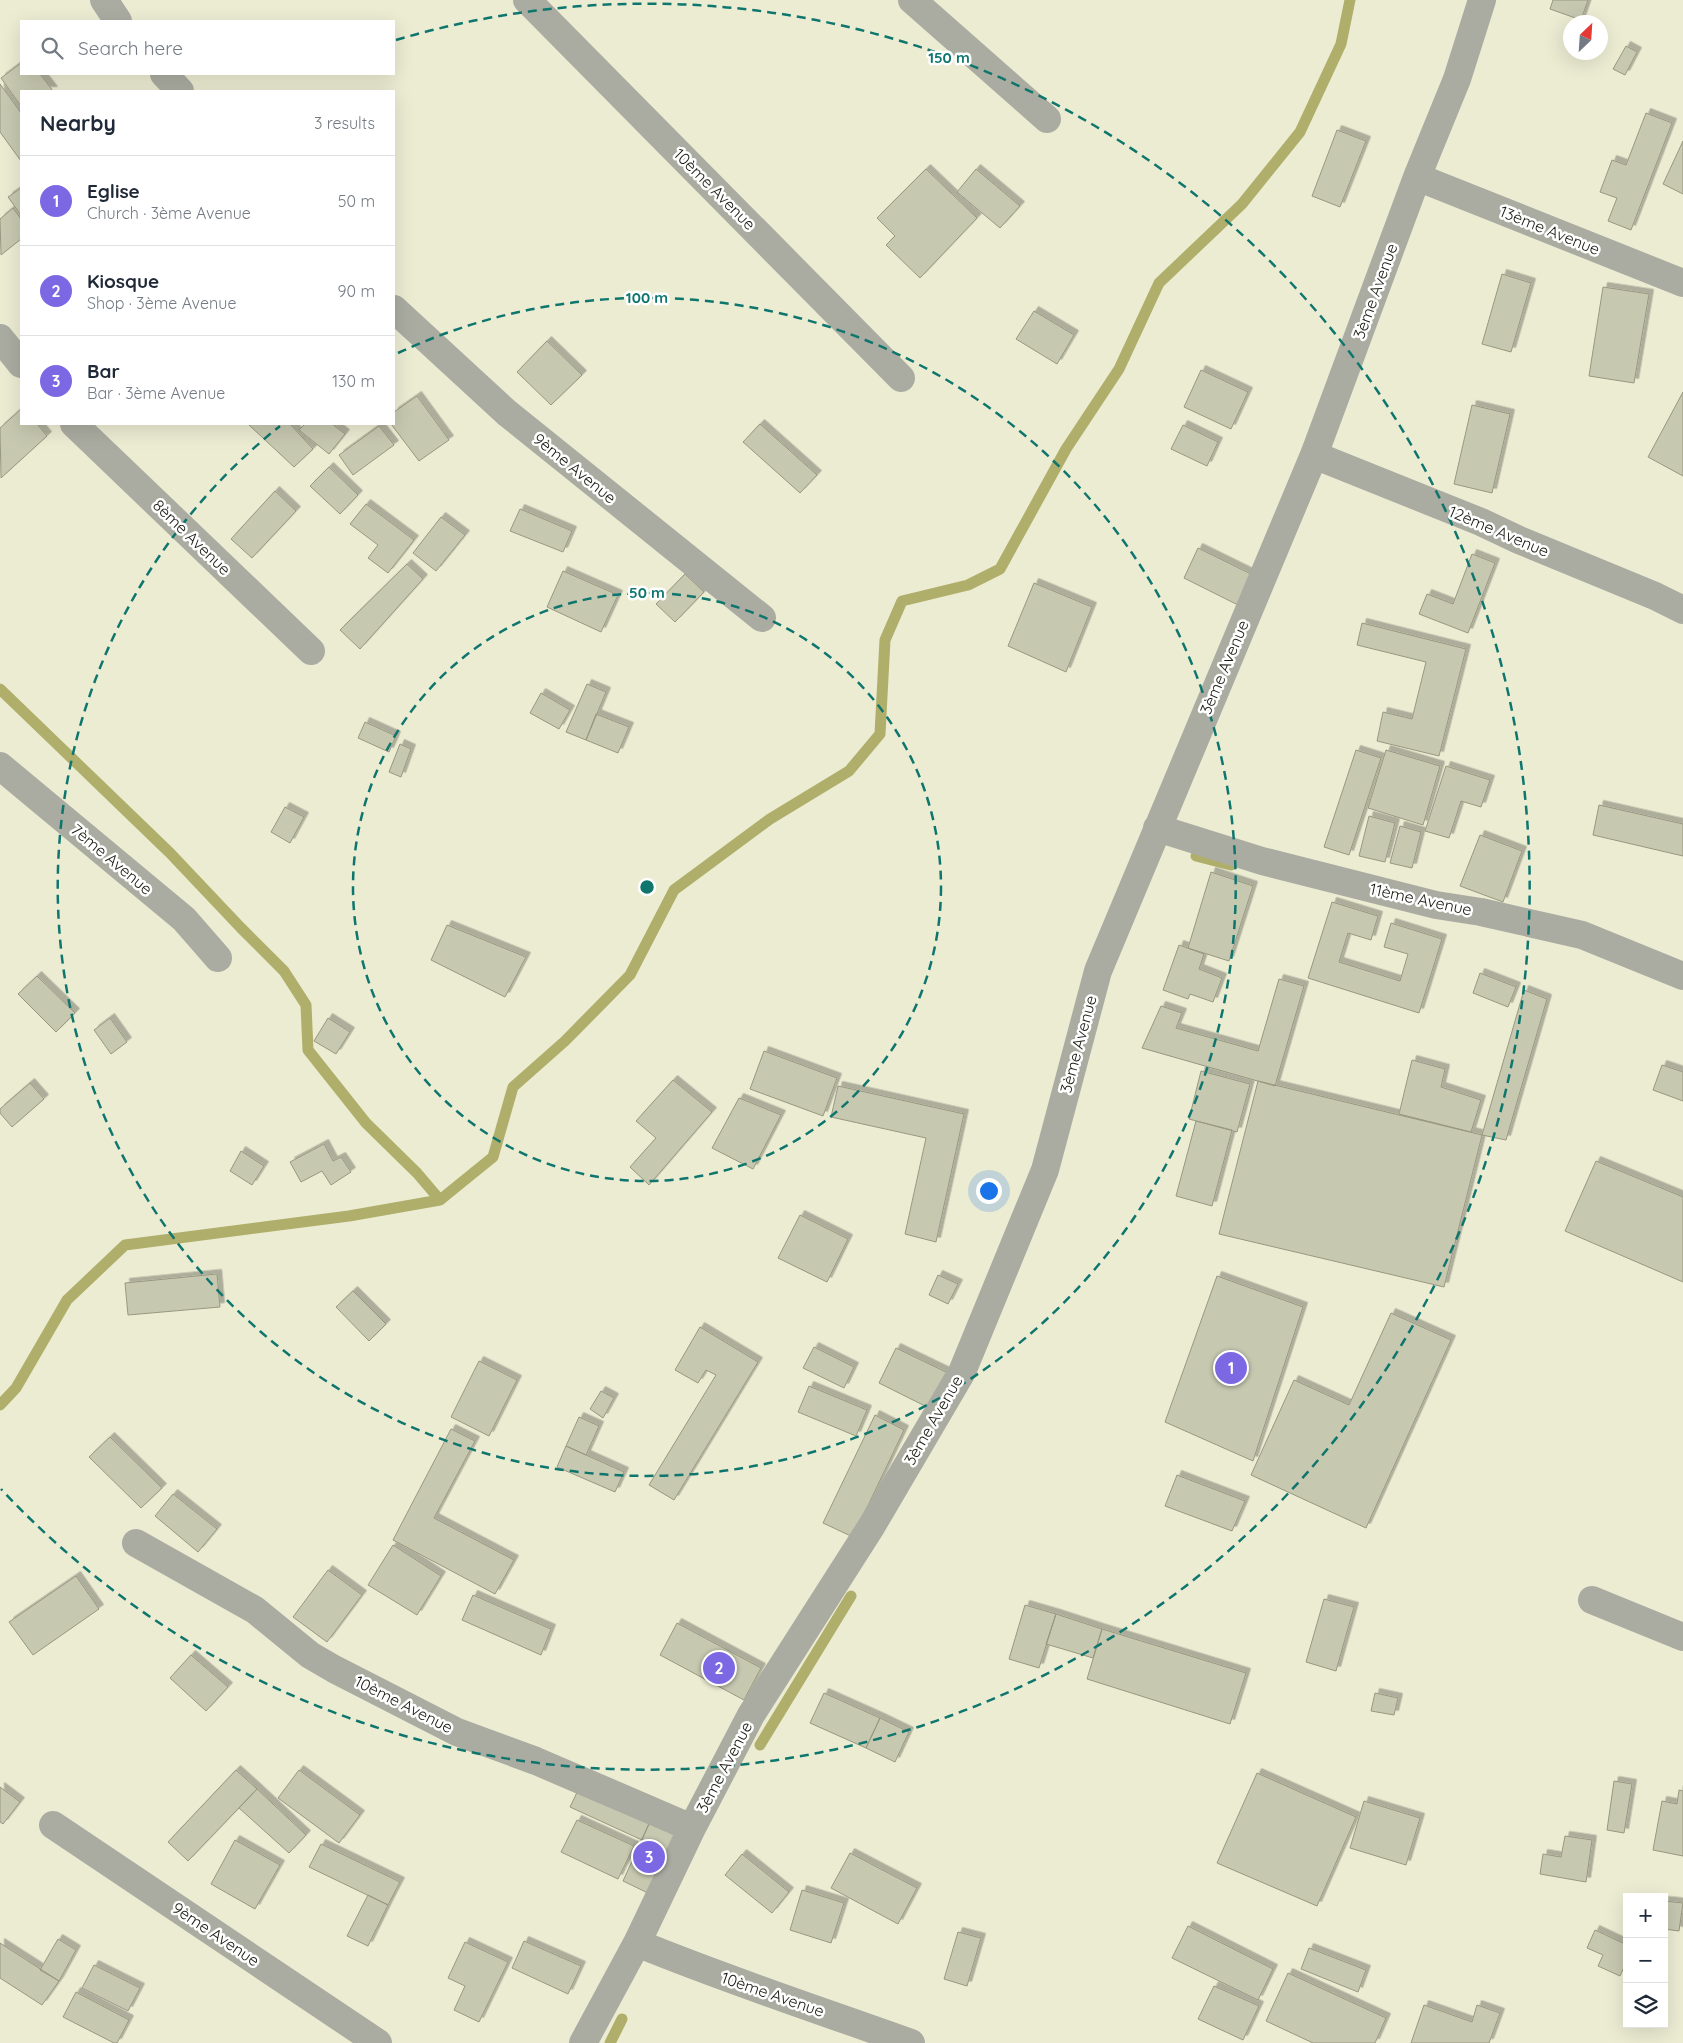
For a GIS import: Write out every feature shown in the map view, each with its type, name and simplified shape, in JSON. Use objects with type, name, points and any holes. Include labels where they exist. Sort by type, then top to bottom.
[{"type":"street","points":[[104,0],[117,20]]},
{"type":"street","name":"10ème Avenue","points":[[527,0],[901,378]]},
{"type":"street","points":[[912,0],[1047,119]]},
{"type":"street","name":"3ème Avenue","points":[[583,2043],[637,1944],[692,1828],[751,1714],[871,1527],[962,1372],[1045,1170],[1098,972],[1314,454],[1417,177],[1457,79],[1482,0]]},
{"type":"street","points":[[165,75],[179,90]]},
{"type":"street","name":"13ème Avenue","points":[[1417,177],[1683,283]]},
{"type":"street","name":"9ème Avenue","points":[[395,310],[507,414],[762,618]]},
{"type":"street","points":[[0,338],[20,363]]},
{"type":"street","name":"8ème Avenue","points":[[75,425],[311,650]]},
{"type":"street","name":"12ème Avenue","points":[[1314,454],[1481,522],[1656,596],[1683,610]]},
{"type":"street","name":"7ème Avenue","points":[[0,766],[184,919],[218,958]]},
{"type":"street","name":"11ème Avenue","points":[[1157,828],[1262,861],[1436,905],[1490,914],[1582,935],[1683,976]]},
{"type":"street","name":"10ème Avenue","points":[[136,1543],[255,1610],[310,1655],[334,1669],[457,1732],[536,1761],[692,1828]]},
{"type":"street","points":[[1592,1600],[1683,1637]]},
{"type":"street","name":"9ème Avenue","points":[[53,1825],[378,2043]]},
{"type":"street","name":"10ème Avenue","points":[[637,1944],[703,1970],[911,2043]]},
{"type":"building","points":[[1553,0],[1588,0],[1583,15],[1567,15],[1550,9]]},
{"type":"building","points":[[1626,46],[1637,52],[1625,75],[1613,69]]},
{"type":"building","points":[[20,64],[20,75],[41,75],[52,90],[20,90],[20,105],[1,78]]},
{"type":"building","points":[[0,84],[20,112],[20,160],[0,132]]},
{"type":"building","points":[[1646,113],[1672,123],[1631,230],[1608,221],[1617,198],[1600,192],[1612,160],[1626,165]]},
{"type":"building","points":[[1337,130],[1366,141],[1340,207],[1312,196]]},
{"type":"building","points":[[1683,141],[1683,194],[1663,184]]},
{"type":"building","points":[[926,169],[977,218],[920,278],[886,245],[895,236],[877,218]]},
{"type":"building","points":[[976,169],[1020,206],[1000,228],[957,192]]},
{"type":"building","points":[[20,189],[20,214],[8,197]]},
{"type":"building","points":[[13,208],[20,218],[20,240],[1,255],[0,219]]},
{"type":"building","points":[[1502,274],[1531,283],[1511,352],[1482,344]]},
{"type":"building","points":[[1603,287],[1649,294],[1634,383],[1589,376]]},
{"type":"building","points":[[1034,311],[1074,335],[1057,364],[1016,339]]},
{"type":"building","points":[[547,341],[582,375],[551,405],[517,372]]},
{"type":"building","points":[[1201,370],[1248,392],[1231,429],[1184,407]]},
{"type":"building","points":[[1683,392],[1683,476],[1648,457]]},
{"type":"building","points":[[417,396],[449,440],[419,461],[392,425],[395,425],[395,411]]},
{"type":"building","points":[[1472,405],[1510,414],[1492,493],[1454,484]]},
{"type":"building","points":[[20,410],[20,425],[38,425],[47,436],[1,478],[0,428]]},
{"type":"building","points":[[760,424],[817,475],[800,493],[743,442]]},
{"type":"building","points":[[249,425],[291,425],[313,449],[294,467]]},
{"type":"building","points":[[304,425],[333,425],[345,434],[329,454],[299,430]]},
{"type":"building","points":[[1183,425],[1218,442],[1207,466],[1171,449]]},
{"type":"building","points":[[379,426],[394,445],[353,475],[339,455]]},
{"type":"building","points":[[329,467],[358,495],[340,514],[310,486]]},
{"type":"building","points":[[275,491],[296,511],[252,558],[231,539]]},
{"type":"building","points":[[366,504],[414,540],[388,573],[368,558],[378,545],[350,524]]},
{"type":"building","points":[[520,509],[572,531],[563,552],[510,531]]},
{"type":"building","points":[[441,517],[465,535],[436,571],[413,553]]},
{"type":"building","points":[[1198,548],[1257,577],[1242,607],[1184,578]]},
{"type":"building","points":[[1472,554],[1495,563],[1468,633],[1419,614],[1427,594],[1453,604]]},
{"type":"building","points":[[407,564],[423,579],[360,649],[340,630]]},
{"type":"building","points":[[563,571],[618,595],[601,632],[547,607]]},
{"type":"building","points":[[685,574],[704,592],[675,622],[656,604]]},
{"type":"building","points":[[1034,583],[1092,607],[1066,672],[1008,646]]},
{"type":"building","points":[[1362,623],[1466,649],[1439,756],[1377,741],[1383,712],[1412,719],[1426,662],[1357,645]]},
{"type":"building","points":[[587,684],[606,692],[586,740],[566,732]]},
{"type":"building","points":[[541,693],[570,710],[559,729],[530,713]]},
{"type":"building","points":[[596,714],[629,727],[618,753],[586,740]]},
{"type":"building","points":[[365,722],[396,736],[389,752],[358,738]]},
{"type":"building","points":[[400,744],[411,749],[401,777],[389,772]]},
{"type":"building","points":[[1356,750],[1381,758],[1349,855],[1324,847]]},
{"type":"building","points":[[1386,750],[1440,766],[1423,825],[1368,808]]},
{"type":"building","points":[[1446,766],[1490,780],[1481,807],[1461,801],[1449,838],[1425,831]]},
{"type":"building","points":[[1599,805],[1683,824],[1683,856],[1593,835]]},
{"type":"building","points":[[285,807],[304,817],[290,843],[271,832]]},
{"type":"building","points":[[1369,816],[1395,823],[1385,862],[1359,856]]},
{"type":"building","points":[[1400,826],[1421,832],[1412,868],[1390,863]]},
{"type":"building","points":[[1480,835],[1522,851],[1503,902],[1460,886]]},
{"type":"building","points":[[1211,872],[1253,886],[1229,961],[1188,948]]},
{"type":"building","points":[[1332,902],[1378,916],[1371,940],[1348,933],[1339,962],[1400,981],[1408,954],[1384,947],[1391,923],[1442,939],[1419,1013],[1308,978]]},
{"type":"building","points":[[447,925],[526,957],[505,997],[431,960]]},
{"type":"building","points":[[1179,945],[1204,954],[1199,969],[1222,978],[1213,1002],[1190,994],[1188,999],[1163,990]]},
{"type":"building","points":[[1480,973],[1516,987],[1508,1007],[1473,993]]},
{"type":"building","points":[[37,976],[75,1013],[56,1032],[18,994]]},
{"type":"building","points":[[1279,979],[1304,986],[1275,1086],[1142,1048],[1161,1006],[1182,1013],[1176,1028],[1258,1051]]},
{"type":"building","points":[[1524,990],[1547,999],[1506,1140],[1482,1135]]},
{"type":"building","points":[[110,1018],[127,1042],[111,1054],[94,1030]]},
{"type":"building","points":[[328,1018],[350,1032],[336,1054],[314,1041]]},
{"type":"building","points":[[764,1051],[837,1078],[823,1116],[750,1089]]},
{"type":"building","points":[[1412,1060],[1445,1069],[1441,1087],[1481,1100],[1471,1132],[1399,1114]]},
{"type":"building","points":[[1662,1065],[1683,1072],[1683,1101],[1653,1090]]},
{"type":"building","points":[[1201,1071],[1250,1084],[1237,1132],[1189,1119]]},
{"type":"building","points":[[673,1080],[712,1112],[649,1185],[630,1167],[656,1138],[636,1121]]},
{"type":"building","points":[[1258,1081],[1482,1135],[1444,1287],[1219,1234]]},
{"type":"building","points":[[30,1083],[44,1099],[12,1127],[0,1113],[0,1109]]},
{"type":"building","points":[[838,1086],[964,1114],[936,1242],[905,1234],[926,1138],[831,1117]]},
{"type":"building","points":[[739,1098],[781,1115],[753,1169],[712,1148]]},
{"type":"building","points":[[1196,1121],[1232,1130],[1212,1206],[1176,1196]]},
{"type":"building","points":[[324,1144],[333,1161],[341,1157],[351,1172],[331,1185],[322,1171],[301,1182],[290,1162]]},
{"type":"building","points":[[241,1151],[264,1166],[252,1185],[230,1171]]},
{"type":"building","points":[[1596,1161],[1683,1197],[1683,1282],[1565,1231]]},
{"type":"building","points":[[800,1215],[848,1239],[827,1282],[778,1258]]},
{"type":"building","points":[[217,1274],[220,1307],[128,1315],[125,1283]]},
{"type":"building","points":[[938,1275],[958,1284],[948,1304],[929,1295]]},
{"type":"building","points":[[1217,1276],[1303,1307],[1253,1461],[1165,1422]]},
{"type":"building","points":[[353,1291],[386,1324],[369,1341],[336,1307]]},
{"type":"building","points":[[1391,1313],[1451,1340],[1366,1528],[1251,1475],[1294,1380],[1349,1405]]},
{"type":"building","points":[[700,1327],[758,1362],[674,1500],[649,1485],[716,1375],[706,1370],[698,1383],[675,1370]]},
{"type":"building","points":[[814,1347],[854,1367],[844,1388],[803,1368]]},
{"type":"building","points":[[896,1348],[950,1374],[933,1410],[879,1383]]},
{"type":"building","points":[[479,1361],[517,1380],[489,1436],[451,1417]]},
{"type":"building","points":[[809,1386],[867,1410],[856,1436],[798,1412]]},
{"type":"building","points":[[601,1391],[614,1398],[603,1418],[590,1409]]},
{"type":"building","points":[[875,1415],[904,1430],[853,1537],[823,1523]]},
{"type":"building","points":[[579,1417],[599,1426],[586,1455],[566,1446]]},
{"type":"building","points":[[451,1429],[475,1441],[434,1518],[514,1560],[495,1594],[393,1540]]},
{"type":"building","points":[[110,1437],[162,1488],[141,1508],[89,1457]]},
{"type":"building","points":[[566,1446],[624,1472],[615,1492],[557,1467]]},
{"type":"building","points":[[1177,1475],[1245,1501],[1232,1531],[1165,1506]]},
{"type":"building","points":[[173,1494],[217,1529],[198,1552],[155,1516]]},
{"type":"building","points":[[393,1545],[441,1576],[417,1615],[368,1585]]},
{"type":"building","points":[[328,1570],[362,1595],[327,1642],[293,1617]]},
{"type":"building","points":[[76,1576],[99,1609],[33,1655],[9,1622]]},
{"type":"building","points":[[473,1595],[551,1629],[541,1655],[462,1620]]},
{"type":"building","points":[[1324,1599],[1354,1607],[1336,1671],[1306,1662]]},
{"type":"building","points":[[1025,1605],[1056,1614],[1039,1668],[1009,1659]]},
{"type":"building","points":[[1056,1614],[1102,1629],[1093,1658],[1046,1644]]},
{"type":"building","points":[[677,1623],[761,1668],[744,1700],[660,1655]]},
{"type":"building","points":[[1102,1629],[1246,1673],[1230,1724],[1087,1679]]},
{"type":"building","points":[[191,1655],[228,1687],[206,1711],[170,1678]]},
{"type":"building","points":[[824,1693],[880,1718],[866,1748],[810,1723]]},
{"type":"building","points":[[1375,1693],[1398,1698],[1394,1715],[1371,1711]]},
{"type":"building","points":[[880,1718],[909,1732],[895,1762],[866,1748]]},
{"type":"building","points":[[236,1770],[257,1789],[188,1861],[168,1842]]},
{"type":"building","points":[[299,1770],[360,1815],[339,1843],[278,1798]]},
{"type":"building","points":[[1257,1773],[1356,1817],[1317,1906],[1217,1863]]},
{"type":"building","points":[[1614,1781],[1632,1784],[1624,1833],[1607,1830]]},
{"type":"building","points":[[581,1784],[652,1817],[642,1840],[570,1807]]},
{"type":"building","points":[[0,1787],[20,1802],[3,1824],[0,1822]]},
{"type":"building","points":[[257,1789],[306,1835],[289,1853],[239,1808]]},
{"type":"building","points":[[1679,1790],[1683,1791],[1683,1856],[1653,1850],[1662,1801],[1677,1804]]},
{"type":"building","points":[[1364,1801],[1420,1818],[1406,1865],[1350,1848]]},
{"type":"building","points":[[652,1817],[679,1829],[650,1894],[623,1881]]},
{"type":"building","points":[[577,1820],[634,1846],[618,1879],[561,1852]]},
{"type":"building","points":[[1565,1836],[1592,1840],[1586,1882],[1540,1874],[1543,1854],[1561,1857]]},
{"type":"building","points":[[235,1840],[280,1865],[255,1909],[211,1884]]},
{"type":"building","points":[[321,1844],[400,1882],[388,1905],[309,1867]]},
{"type":"building","points":[[850,1853],[917,1888],[898,1924],[831,1888]]},
{"type":"building","points":[[742,1854],[789,1892],[772,1913],[725,1875]]},
{"type":"building","points":[[802,1890],[844,1903],[831,1943],[790,1930]]},
{"type":"building","points":[[368,1895],[388,1905],[368,1946],[347,1936]]},
{"type":"building","points":[[1668,1901],[1683,1903],[1679,1931],[1668,1930]]},
{"type":"building","points":[[1188,1926],[1273,1969],[1258,2000],[1172,1958]]},
{"type":"building","points":[[1595,1930],[1623,1943],[1623,1969],[1620,1976],[1598,1966],[1603,1955],[1587,1948]]},
{"type":"building","points":[[958,1932],[981,1938],[967,1986],[944,1979]]},
{"type":"building","points":[[58,1939],[76,1950],[59,1981],[40,1970]]},
{"type":"building","points":[[524,1941],[581,1966],[568,1994],[512,1968]]},
{"type":"building","points":[[465,1942],[508,1962],[479,2022],[454,2010],[465,1986],[448,1978]]},
{"type":"building","points":[[0,1943],[59,1981],[42,2005],[0,1978]]},
{"type":"building","points":[[1309,1948],[1366,1970],[1358,1992],[1301,1969]]},
{"type":"building","points":[[94,1965],[140,1988],[128,2011],[82,1988]]},
{"type":"building","points":[[1288,1973],[1386,2018],[1375,2043],[1313,2043],[1266,2021]]},
{"type":"building","points":[[1214,1986],[1259,2006],[1243,2040],[1198,2019]]},
{"type":"building","points":[[76,1992],[129,2020],[117,2043],[63,2017]]},
{"type":"building","points":[[1424,2005],[1472,2022],[1477,2005],[1500,2013],[1489,2043],[1411,2043]]},
{"type":"waterway","points":[[0,1405],[16,1388],[67,1300],[125,1245],[349,1216],[440,1200],[493,1157],[513,1087],[565,1041],[630,975],[674,890],[770,819],[849,771],[880,734],[885,640],[902,601],[968,585],[1000,569],[1066,449],[1119,369],[1159,283],[1242,204],[1300,132],[1341,44],[1350,0]]},
{"type":"waterway","points":[[0,689],[170,853],[284,971],[306,1005],[308,1050],[366,1123],[417,1173],[440,1200]]},
{"type":"waterway","points":[[1196,856],[1231,865]]},
{"type":"waterway","points":[[760,1745],[851,1596]]},
{"type":"waterway","points":[[610,2043],[622,2019]]},
{"type":"place","name":"Eglise","points":[[1231,1368]]},
{"type":"place","name":"Kiosque","points":[[719,1668]]},
{"type":"place","name":"Bar","points":[[649,1857]]}]
